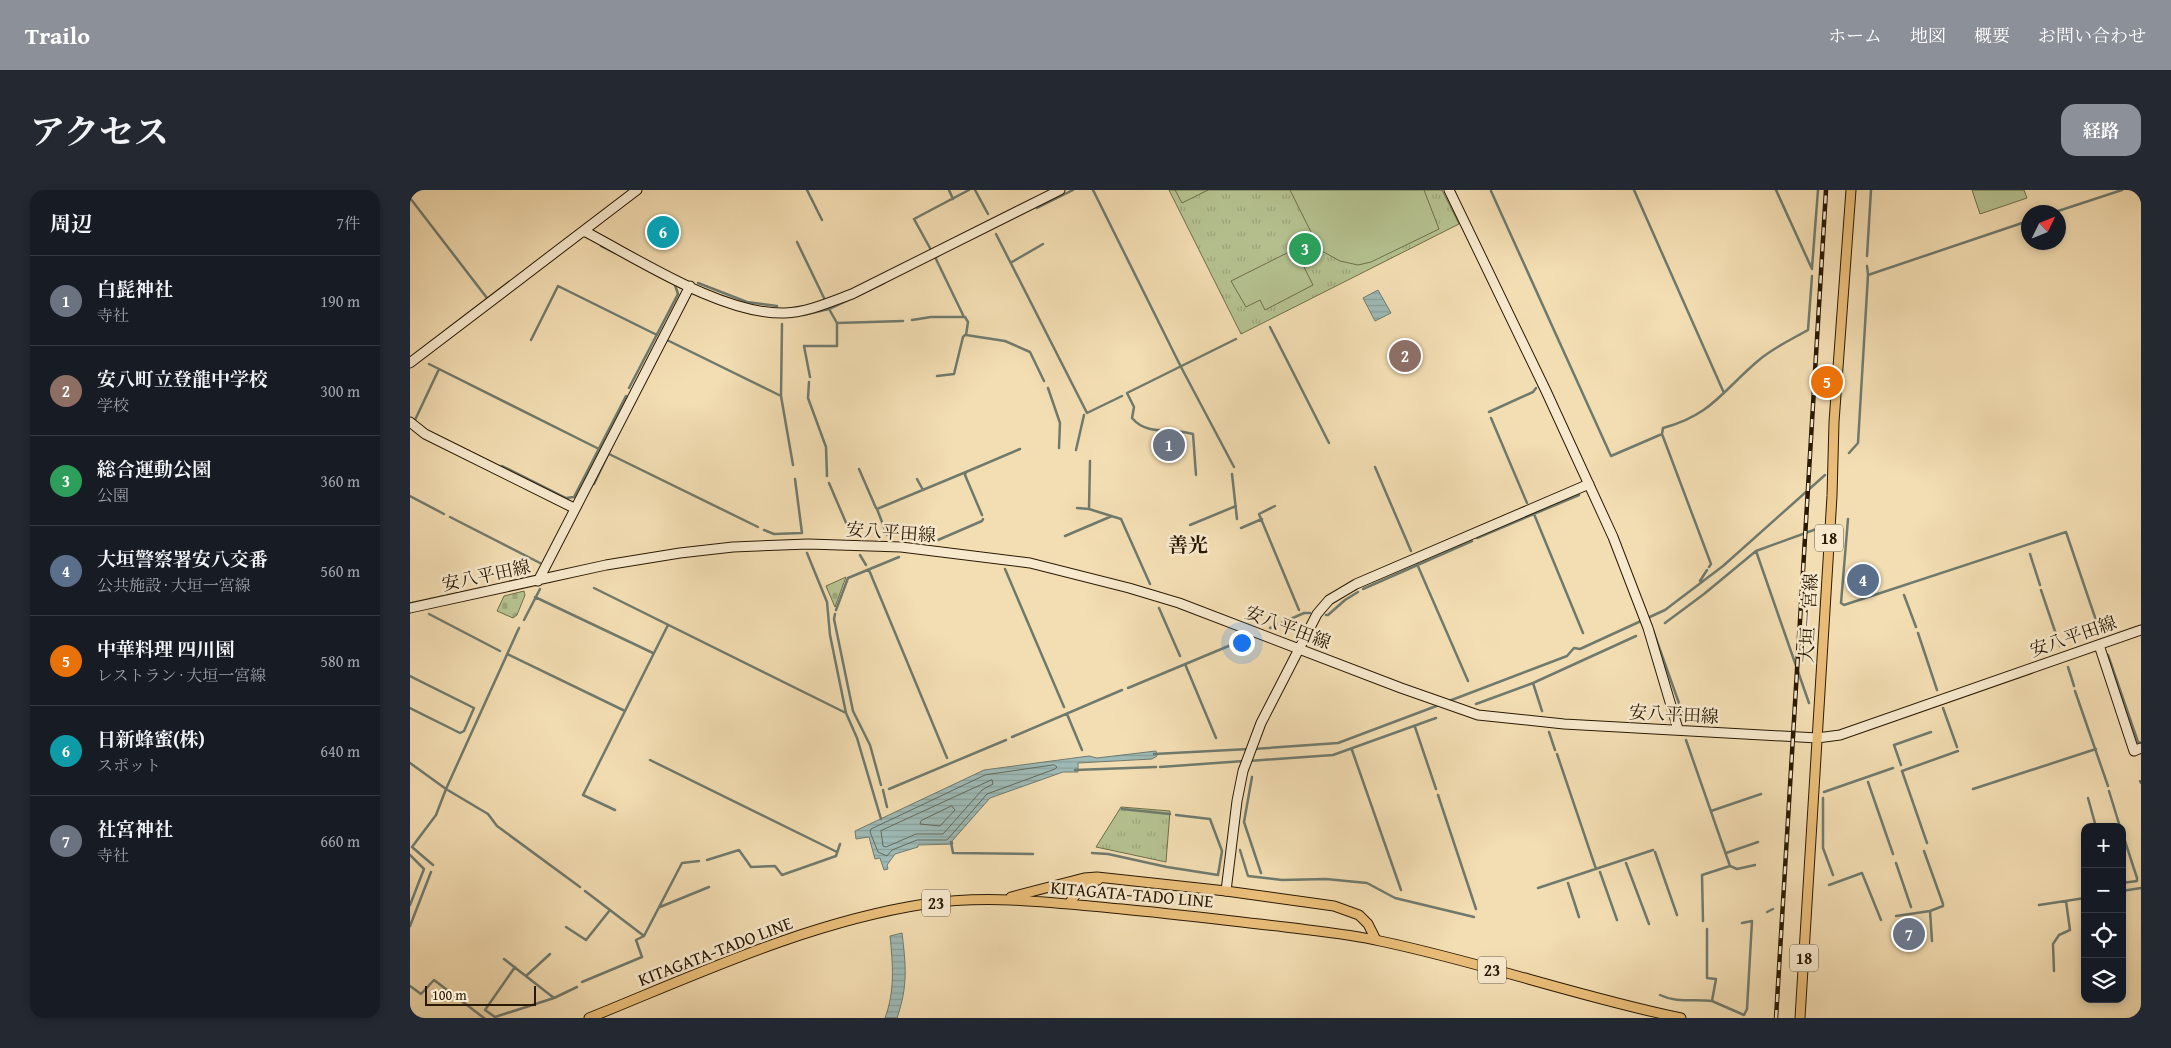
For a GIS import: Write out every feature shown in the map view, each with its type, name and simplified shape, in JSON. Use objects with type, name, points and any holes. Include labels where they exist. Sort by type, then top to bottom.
[{"type":"main road","name":"大垣一宮線","points":[[1800,1018],[1832,496],[1834,422],[1851,190]]},
{"type":"main road","points":[[978,899],[1014,897],[1084,878],[1113,878],[1334,906],[1352,911],[1368,924],[1376,940]]},
{"type":"main road","points":[[1069,904],[1076,893],[1086,884],[1113,878]]},
{"type":"main road","name":"KITAGATA-TADO LINE","points":[[589,1018],[789,938],[846,921],[925,904],[978,899],[1069,904],[1218,918],[1376,940],[1431,952],[1600,999],[1680,1018]]},
{"type":"street","points":[[410,363],[637,190]]},
{"type":"street","points":[[584,231],[729,304],[752,310],[786,313],[806,309],[852,294],[1060,190]]},
{"type":"street","points":[[1449,190],[1546,391],[1613,537],[1648,628],[1678,730]]},
{"type":"street","points":[[538,581],[690,286]]},
{"type":"street","points":[[410,422],[425,434],[574,508]]},
{"type":"street","points":[[1226,891],[1237,801],[1254,740],[1317,614],[1329,600],[1345,589],[1589,484]]},
{"type":"street","name":"安八平田線","points":[[410,608],[661,555],[733,547],[808,544],[901,547],[987,557],[1077,574],[1179,603],[1457,709],[1494,718],[1817,738],[1840,735],[2141,630]]},
{"type":"street","points":[[2099,645],[2134,750],[2141,748]]},
{"type":"green space","points":[[1169,190],[1442,190],[1459,224],[1241,334]]},
{"type":"green space","points":[[1175,190],[1208,190],[1182,203]]},
{"type":"green space","points":[[1290,190],[1424,190],[1439,229],[1371,262],[1358,265],[1340,261],[1320,250]]},
{"type":"green space","points":[[1972,190],[2024,190],[2027,198],[1980,214]]},
{"type":"green space","points":[[1295,249],[1313,285],[1265,310],[1260,300],[1246,307],[1231,281]]},
{"type":"green space","points":[[846,577],[835,607],[826,586]]},
{"type":"green space","points":[[524,591],[525,595],[517,615],[513,618],[497,611],[504,596]]},
{"type":"green space","points":[[1121,807],[1170,811],[1166,862],[1096,847]]},
{"type":"water","points":[[1378,290],[1391,313],[1375,321],[1363,298]]},
{"type":"water","points":[[1156,751],[1157,756],[1152,759],[1078,763],[1078,772],[1063,772],[990,798],[952,841],[953,844],[918,845],[918,847],[895,854],[887,865],[888,869],[884,870],[880,858],[875,859],[869,837],[856,839],[855,831],[984,770],[1089,756],[1097,758]]},
{"type":"water","points":[[902,933],[905,966],[901,1007],[897,1018],[885,1018],[892,988],[890,936]]},
{"type":"waterway","points":[[807,190],[822,220]]},
{"type":"waterway","points":[[949,190],[953,199]]},
{"type":"waterway","points":[[930,248],[914,219],[969,190]]},
{"type":"waterway","points":[[975,190],[988,214]]},
{"type":"waterway","points":[[1037,208],[1073,190]]},
{"type":"waterway","points":[[1093,190],[1181,367],[1234,467]]},
{"type":"waterway","points":[[1634,190],[1724,393]]},
{"type":"waterway","points":[[1776,190],[1812,269]]},
{"type":"waterway","points":[[1812,268],[1818,190]]},
{"type":"waterway","points":[[1867,256],[1871,190]]},
{"type":"waterway","points":[[2066,208],[2122,190]]},
{"type":"waterway","points":[[1491,191],[1611,456],[1662,434]]},
{"type":"waterway","points":[[410,198],[487,298]]},
{"type":"waterway","points":[[1849,453],[1858,443],[1868,275],[2021,223]]},
{"type":"waterway","points":[[996,234],[1087,413],[1122,396]]},
{"type":"waterway","points":[[797,242],[824,298]]},
{"type":"waterway","points":[[1012,262],[1043,244]]},
{"type":"waterway","points":[[601,246],[615,253]]},
{"type":"waterway","points":[[938,256],[935,257],[964,317]]},
{"type":"waterway","points":[[1867,266],[1868,274]]},
{"type":"waterway","points":[[1709,567],[1711,564],[1662,434],[1663,428],[1680,423],[1705,409],[1764,356],[1808,330],[1812,276]]},
{"type":"waterway","points":[[698,283],[747,302],[777,306]]},
{"type":"waterway","points":[[829,309],[884,283]]},
{"type":"waterway","points":[[629,388],[678,294],[675,285]]},
{"type":"waterway","points":[[531,340],[558,286],[657,335]]},
{"type":"waterway","points":[[803,315],[829,309],[837,323]]},
{"type":"waterway","points":[[912,320],[931,317],[965,317],[968,322],[966,335],[1005,341],[1030,352],[1044,381]]},
{"type":"waterway","points":[[810,377],[804,346],[837,346],[837,323],[903,321]]},
{"type":"waterway","points":[[782,324],[781,396],[793,465]]},
{"type":"waterway","points":[[1270,327],[1329,443]]},
{"type":"waterway","points":[[937,376],[954,374],[965,335]]},
{"type":"waterway","points":[[1127,393],[1236,339]]},
{"type":"waterway","points":[[667,340],[781,396]]},
{"type":"waterway","points":[[429,364],[599,449]]},
{"type":"waterway","points":[[415,420],[439,369]]},
{"type":"waterway","points":[[809,382],[808,398],[826,447],[827,476]]},
{"type":"waterway","points":[[1048,388],[1060,423],[1059,448]]},
{"type":"waterway","points":[[1489,412],[1533,392],[1536,388]]},
{"type":"waterway","points":[[1127,393],[1134,407],[1132,418],[1138,424],[1153,430],[1193,434],[1196,475]]},
{"type":"waterway","points":[[502,466],[566,498],[574,497],[626,396]]},
{"type":"waterway","points":[[1076,450],[1084,415]]},
{"type":"waterway","points":[[1491,418],[1527,503]]},
{"type":"waterway","points":[[594,484],[614,442]]},
{"type":"waterway","points":[[982,515],[965,475],[966,472],[1020,449]]},
{"type":"waterway","points":[[609,454],[758,527]]},
{"type":"waterway","points":[[1089,509],[1090,461]]},
{"type":"waterway","points":[[1375,467],[1411,551]]},
{"type":"waterway","points":[[859,469],[876,508]]},
{"type":"waterway","points":[[887,535],[877,509],[966,472]]},
{"type":"waterway","points":[[1232,474],[1237,519]]},
{"type":"waterway","points":[[1449,701],[1567,656],[1574,648],[1580,649],[1665,610],[1723,566],[1825,475]]},
{"type":"waterway","points":[[764,530],[774,534],[802,533],[795,479]]},
{"type":"waterway","points":[[917,479],[923,490]]},
{"type":"waterway","points":[[829,483],[850,532]]},
{"type":"waterway","points":[[1477,538],[1579,495]]},
{"type":"waterway","points":[[410,496],[444,514]]},
{"type":"waterway","points":[[1190,525],[1236,506]]},
{"type":"waterway","points":[[1275,506],[1259,514],[1299,610]]},
{"type":"waterway","points":[[1077,508],[1089,509],[1121,519],[1150,584]]},
{"type":"waterway","points":[[1534,514],[1583,633]]},
{"type":"waterway","points":[[1065,536],[1112,516]]},
{"type":"waterway","points":[[450,517],[540,563]]},
{"type":"waterway","points":[[938,540],[983,519]]},
{"type":"waterway","points":[[1241,528],[1262,519]]},
{"type":"waterway","points":[[1848,519],[1841,603],[1844,605],[2066,532],[2100,632]]},
{"type":"waterway","points":[[1665,623],[1756,551],[1822,527]]},
{"type":"waterway","points":[[1363,589],[1472,541]]},
{"type":"waterway","points":[[1756,551],[1809,703]]},
{"type":"waterway","points":[[807,553],[827,602],[830,635],[846,713],[857,738],[881,819]]},
{"type":"waterway","points":[[2030,554],[2040,585]]},
{"type":"waterway","points":[[860,555],[866,565]]},
{"type":"waterway","points":[[836,610],[848,578],[899,557]]},
{"type":"waterway","points":[[1417,564],[1468,681]]},
{"type":"waterway","points":[[1005,569],[1064,707]]},
{"type":"waterway","points":[[869,570],[947,758]]},
{"type":"waterway","points":[[1700,581],[1707,570]]},
{"type":"waterway","points":[[594,588],[846,713]]},
{"type":"waterway","points":[[524,620],[540,589]]},
{"type":"waterway","points":[[2041,590],[2060,646]]},
{"type":"waterway","points":[[1326,615],[1358,592]]},
{"type":"waterway","points":[[1904,595],[1916,627]]},
{"type":"waterway","points":[[535,597],[653,653]]},
{"type":"waterway","points":[[1159,608],[1180,656]]},
{"type":"waterway","points":[[1270,628],[1304,613],[1310,613]]},
{"type":"waterway","points":[[429,614],[500,651]]},
{"type":"waterway","points":[[835,614],[834,619],[853,711],[870,745],[881,785]]},
{"type":"waterway","points":[[615,810],[583,795],[668,625]]},
{"type":"waterway","points":[[410,763],[446,789],[519,628]]},
{"type":"waterway","points":[[1653,630],[1680,706]]},
{"type":"waterway","points":[[1918,633],[1937,690]]},
{"type":"waterway","points":[[1476,704],[1533,683],[1636,636]]},
{"type":"waterway","points":[[1128,688],[1243,640]]},
{"type":"waterway","points":[[507,654],[625,711]]},
{"type":"waterway","points":[[2108,655],[2138,742],[2141,743]]},
{"type":"waterway","points":[[1185,664],[1216,738]]},
{"type":"waterway","points":[[2068,667],[2074,686]]},
{"type":"waterway","points":[[410,676],[474,708],[464,731],[460,733],[410,708]]},
{"type":"waterway","points":[[1533,683],[1542,711]]},
{"type":"waterway","points":[[1012,737],[1122,690]]},
{"type":"waterway","points":[[2075,691],[2108,786]]},
{"type":"waterway","points":[[1254,749],[1338,743],[1439,705]]},
{"type":"waterway","points":[[1943,708],[1957,747]]},
{"type":"waterway","points":[[1682,711],[1685,721]]},
{"type":"waterway","points":[[1067,714],[1082,750]]},
{"type":"waterway","points":[[1249,761],[1333,755],[1436,718]]},
{"type":"waterway","points":[[1415,727],[1436,789]]},
{"type":"waterway","points":[[1549,732],[1555,750]]},
{"type":"waterway","points":[[1901,765],[1894,745],[1931,732]]},
{"type":"waterway","points":[[889,789],[1006,740]]},
{"type":"waterway","points":[[1686,740],[1730,866],[1702,875],[1703,921]]},
{"type":"waterway","points":[[1154,754],[1249,749]]},
{"type":"waterway","points":[[1973,789],[2096,749]]},
{"type":"waterway","points":[[1352,750],[1401,890]]},
{"type":"waterway","points":[[1927,843],[1902,771],[1958,751]]},
{"type":"waterway","points":[[1557,754],[1596,869]]},
{"type":"waterway","points":[[650,760],[837,852]]},
{"type":"waterway","points":[[1160,767],[1244,761]]},
{"type":"waterway","points":[[1075,770],[1156,767]]},
{"type":"waterway","points":[[1824,792],[1893,768]]},
{"type":"waterway","points":[[1252,777],[1244,822],[1261,873]]},
{"type":"waterway","points":[[1868,782],[1893,854]]},
{"type":"waterway","points":[[433,865],[412,847],[436,815],[446,789],[488,814],[497,826],[580,887]]},
{"type":"waterway","points":[[883,790],[887,807]]},
{"type":"waterway","points":[[2109,791],[2119,823]]},
{"type":"waterway","points":[[1711,811],[1761,794]]},
{"type":"waterway","points":[[1438,795],[1476,909]]},
{"type":"waterway","points":[[1823,798],[1823,848],[1833,875]]},
{"type":"waterway","points":[[2088,798],[2095,823]]},
{"type":"waterway","points":[[1122,809],[1170,814]]},
{"type":"waterway","points":[[1092,853],[1108,854],[1167,867],[1218,875],[1222,851],[1210,819],[1176,815]]},
{"type":"waterway","points":[[951,842],[953,853],[1033,854]]},
{"type":"waterway","points":[[1726,853],[1758,842]]},
{"type":"waterway","points":[[707,860],[739,850],[751,867],[775,866],[782,875],[836,856],[840,844]]},
{"type":"waterway","points":[[2126,844],[2137,878],[2137,881],[2126,882]]},
{"type":"waterway","points":[[1240,850],[1248,876],[1282,880],[1326,879],[1367,883],[1395,898],[1474,917]]},
{"type":"waterway","points":[[1538,888],[1653,850]]},
{"type":"waterway","points":[[1924,851],[1943,904]]},
{"type":"waterway","points":[[1655,852],[1677,915]]},
{"type":"waterway","points":[[410,855],[424,869],[410,905]]},
{"type":"waterway","points":[[585,891],[644,936],[682,863],[699,861]]},
{"type":"waterway","points":[[1626,863],[1649,924]]},
{"type":"waterway","points":[[1896,863],[1911,907]]},
{"type":"waterway","points":[[1730,866],[1737,869],[1755,865]]},
{"type":"waterway","points":[[410,926],[431,872]]},
{"type":"waterway","points":[[1600,872],[1617,920]]},
{"type":"waterway","points":[[1829,885],[1862,873],[1881,920]]},
{"type":"waterway","points":[[1568,883],[1579,917]]},
{"type":"waterway","points":[[660,907],[709,887]]},
{"type":"waterway","points":[[2126,890],[2141,888]]},
{"type":"waterway","points":[[2039,905],[2081,899]]},
{"type":"waterway","points":[[2054,971],[2053,944],[2059,935],[2070,930],[2066,901]]},
{"type":"waterway","points":[[1932,941],[1930,911],[1943,906]]},
{"type":"waterway","points":[[1767,912],[1773,909]]},
{"type":"waterway","points":[[566,927],[586,940],[610,910]]},
{"type":"waterway","points":[[1896,916],[1930,911]]},
{"type":"waterway","points":[[1707,929],[1707,978],[1716,979],[1712,1001],[1744,1015],[1747,1009],[1752,921],[1742,923]]},
{"type":"waterway","points":[[582,982],[642,957],[636,940],[644,936]]},
{"type":"waterway","points":[[526,976],[550,954]]},
{"type":"waterway","points":[[504,959],[554,998],[577,987]]},
{"type":"waterway","points":[[515,967],[485,1010],[495,1017],[554,998]]},
{"type":"waterway","points":[[410,986],[421,994],[434,980],[484,1018]]},
{"type":"waterway","points":[[1660,995],[1679,1000],[1712,1001]]},
{"type":"railway","points":[[1776,1018],[1826,190]]},
{"type":"place","name":"日新蜂蜜(株)","points":[[663,232]]},
{"type":"place","name":"総合運動公園","points":[[1305,249]]},
{"type":"place","name":"安八町立登龍中学校","points":[[1405,356]]},
{"type":"place","name":"中華料理 四川園","points":[[1827,382]]},
{"type":"place","name":"白髭神社","points":[[1169,445]]},
{"type":"place","name":"大垣警察署安八交番","points":[[1863,580]]},
{"type":"place","name":"社宮神社","points":[[1909,934]]},
{"type":"district","name":"善光","points":[[1188,544]]}]
